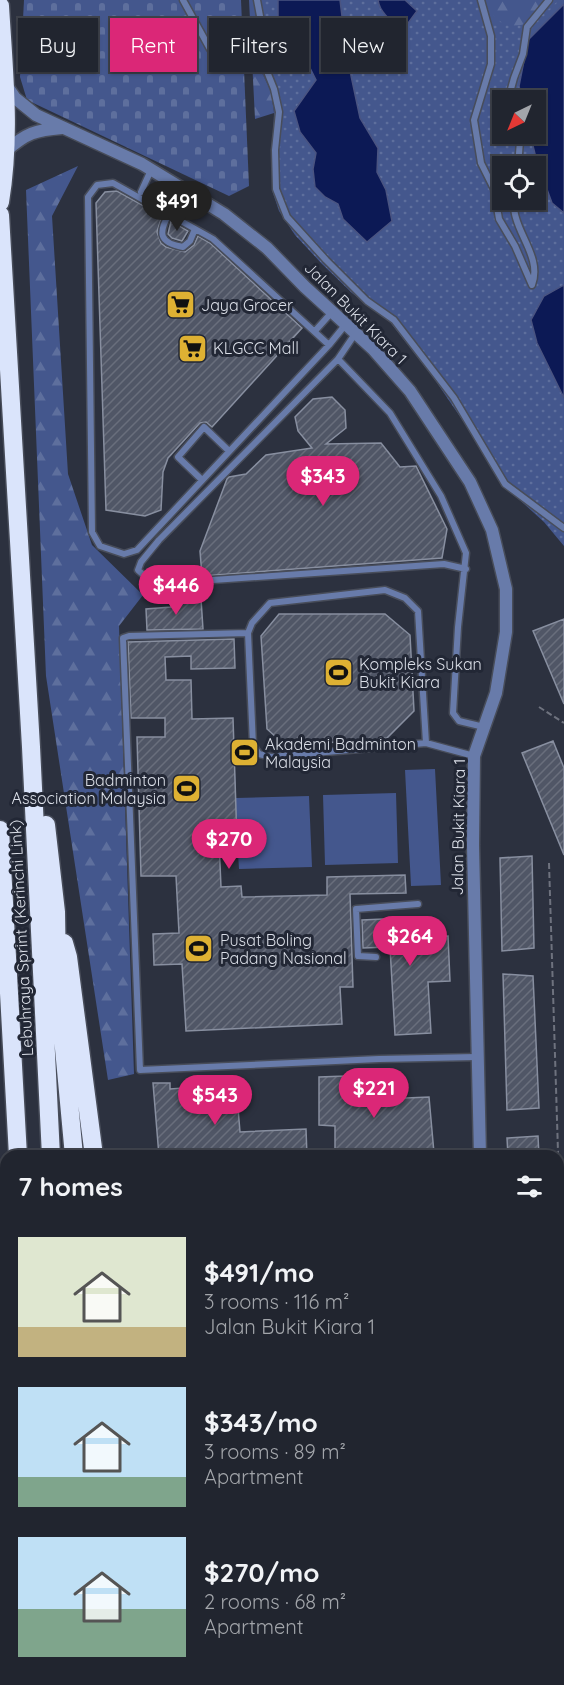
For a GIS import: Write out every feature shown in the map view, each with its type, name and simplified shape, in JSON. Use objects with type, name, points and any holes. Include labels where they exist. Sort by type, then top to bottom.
[{"type":"highway","points":[[0,6],[8,125],[0,202]]},
{"type":"highway","name":"Lebuhraya Sprint (Kerinchi Link)","points":[[0,215],[31,747],[51,1150]]},
{"type":"highway","points":[[31,747],[42,785],[56,912],[57,973],[73,1150]]},
{"type":"highway","name":"Lebuhraya Sprint (Kerinchi Link)","points":[[0,830],[18,1150]]},
{"type":"highway","points":[[56,912],[68,957],[93,1150]]},
{"type":"street","name":"Jalan Bukit Kiara 1","points":[[5,84],[15,98],[36,115],[151,170],[224,214],[267,248],[332,312],[374,349],[410,392],[470,482],[492,530],[506,589],[506,632],[496,693],[474,756],[476,1057],[480,1150]]},
{"type":"street","points":[[6,151],[26,135],[63,128]]},
{"type":"lane","points":[[183,0],[209,47]]},
{"type":"lane","points":[[257,0],[260,16],[260,54],[274,89],[279,112],[275,150],[276,189],[287,217],[367,301],[394,320],[454,398],[505,484],[564,528]]},
{"type":"lane","points":[[481,0],[491,36],[491,64],[474,120],[482,163],[492,185]]},
{"type":"lane","points":[[510,90],[524,54],[527,27],[549,0]]},
{"type":"lane","points":[[141,192],[151,170]]},
{"type":"lane","points":[[329,345],[213,239],[113,183],[97,185],[88,198],[92,532],[100,546],[124,554],[137,550],[329,345],[346,324]]},
{"type":"lane","points":[[177,209],[187,192]]},
{"type":"lane","points":[[498,210],[500,219],[532,285],[536,275],[528,244],[516,220],[514,210]]},
{"type":"lane","points":[[169,214],[161,230],[162,237],[171,245],[183,247],[190,241],[195,229]]},
{"type":"lane","points":[[315,331],[332,312]]},
{"type":"lane","points":[[356,334],[338,359],[159,540],[141,562],[138,570],[150,581],[170,582],[444,564],[466,569]]},
{"type":"lane","points":[[338,359],[390,413],[441,496],[466,553],[458,627],[453,713],[459,721],[484,727]]},
{"type":"lane","points":[[202,480],[178,457],[204,427],[229,451]]},
{"type":"lane","points":[[426,743],[418,611],[405,598],[385,590],[270,603],[252,623],[248,633],[253,745],[259,754],[271,757],[426,743],[474,756]]},
{"type":"lane","points":[[248,633],[123,638],[140,1070],[476,1057]]},
{"type":"lane","points":[[376,957],[358,956],[356,909],[418,904]]},
{"type":"path","points":[[539,707],[564,723]]},
{"type":"path","points":[[549,864],[556,1150]]},
{"type":"green space","points":[[24,0],[241,0],[242,18],[209,18],[209,72],[244,72],[249,186],[229,196],[27,100],[20,72],[98,72],[98,18],[23,18]]},
{"type":"green space","points":[[249,0],[257,0],[256,18],[250,18]]},
{"type":"green space","points":[[257,0],[564,0],[564,546],[544,522],[512,493],[433,377],[390,322],[352,293],[322,264],[295,235],[279,211],[272,190],[274,113],[271,91],[262,73],[309,72],[309,18],[256,18]]},
{"type":"green space","points":[[482,0],[559,0],[539,17],[519,26],[500,21]]},
{"type":"green space","points":[[253,72],[262,72],[271,91],[274,113],[255,119]]},
{"type":"green space","points":[[78,166],[52,216],[68,474],[92,545],[143,595],[119,626],[134,1074],[108,1080],[46,676],[26,190]]},
{"type":"green space","name":"Badminton Association Malaysia","points":[[172,680],[191,680],[192,719],[233,718],[236,798],[309,796],[312,867],[239,869],[237,838],[237,841],[219,841],[220,875],[141,876],[137,737],[165,737],[165,704]]},
{"type":"green space","points":[[435,769],[441,885],[411,886],[405,770]]},
{"type":"green space","points":[[396,793],[398,863],[325,865],[323,795]]},
{"type":"shaded area","points":[[278,0],[340,0],[342,18],[321,18],[321,72],[350,72],[360,118],[378,148],[377,172],[386,190],[392,221],[367,242],[343,219],[338,204],[325,197],[315,187],[313,169],[316,153],[300,132],[294,111],[316,80],[309,66],[309,18],[278,18]]},
{"type":"shaded area","points":[[378,0],[405,0],[417,11],[406,26],[406,18],[388,18]]},
{"type":"shaded area","points":[[564,4],[564,213],[552,203],[546,187],[546,156],[536,156],[532,144],[546,144],[546,90],[520,90],[519,86],[528,40]]},
{"type":"shaded area","points":[[564,285],[564,398],[537,343],[531,320],[544,296]]},
{"type":"building","name":"KLGCC Mall","points":[[117,191],[162,216],[157,232],[161,243],[166,247],[185,252],[194,245],[198,236],[210,243],[302,328],[212,427],[206,422],[200,423],[168,458],[163,472],[161,510],[145,516],[106,510],[96,203],[105,192]]},
{"type":"building","points":[[171,221],[188,231],[182,241],[168,234]]},
{"type":"building","points":[[332,397],[345,410],[346,428],[326,444],[381,443],[400,467],[416,466],[447,529],[442,558],[202,576],[200,551],[227,479],[246,474],[266,455],[312,448],[298,431],[295,417],[313,399]]},
{"type":"building","points":[[201,599],[203,629],[147,630],[146,609],[171,607],[170,601]]},
{"type":"building","name":"Kompleks Sukan Bukit Kiara","points":[[279,614],[385,614],[410,635],[414,711],[387,738],[286,746],[267,729],[261,636]]},
{"type":"building","points":[[564,619],[564,704],[533,631]]},
{"type":"building","points":[[234,639],[235,668],[191,669],[191,656],[165,657],[166,680],[191,680],[192,719],[233,718],[237,841],[219,841],[221,887],[241,886],[242,897],[327,895],[327,877],[405,875],[406,893],[350,894],[353,987],[340,987],[342,1024],[186,1031],[182,964],[154,965],[153,934],[179,933],[176,876],[141,876],[137,737],[165,737],[165,718],[131,718],[128,642]]},
{"type":"building","points":[[553,741],[564,768],[564,855],[522,753]]},
{"type":"building","points":[[532,856],[534,948],[502,951],[500,858]]},
{"type":"building","points":[[427,917],[428,937],[448,936],[450,981],[428,982],[431,1033],[395,1035],[390,947],[363,948],[362,920]]},
{"type":"building","points":[[503,974],[533,976],[539,1108],[507,1110]]},
{"type":"building","points":[[374,1075],[382,1099],[429,1097],[434,1150],[335,1150],[335,1126],[319,1125],[319,1077]]},
{"type":"building","points":[[153,1083],[170,1083],[170,1089],[236,1084],[240,1132],[306,1129],[307,1150],[159,1150]]},
{"type":"building","points":[[538,1136],[539,1150],[508,1150],[507,1138]]},
{"type":"place","name":"Jaya Grocer","points":[[180,305]]},
{"type":"place","name":"KLGCC Mall","points":[[192,348]]},
{"type":"place","name":"Kompleks Sukan Bukit Kiara","points":[[338,673]]},
{"type":"place","name":"Akademi Badminton Malaysia","points":[[244,753]]},
{"type":"place","name":"Badminton Association Malaysia","points":[[187,789]]},
{"type":"place","name":"Pusat Boling Padang Nasional","points":[[199,949]]}]
